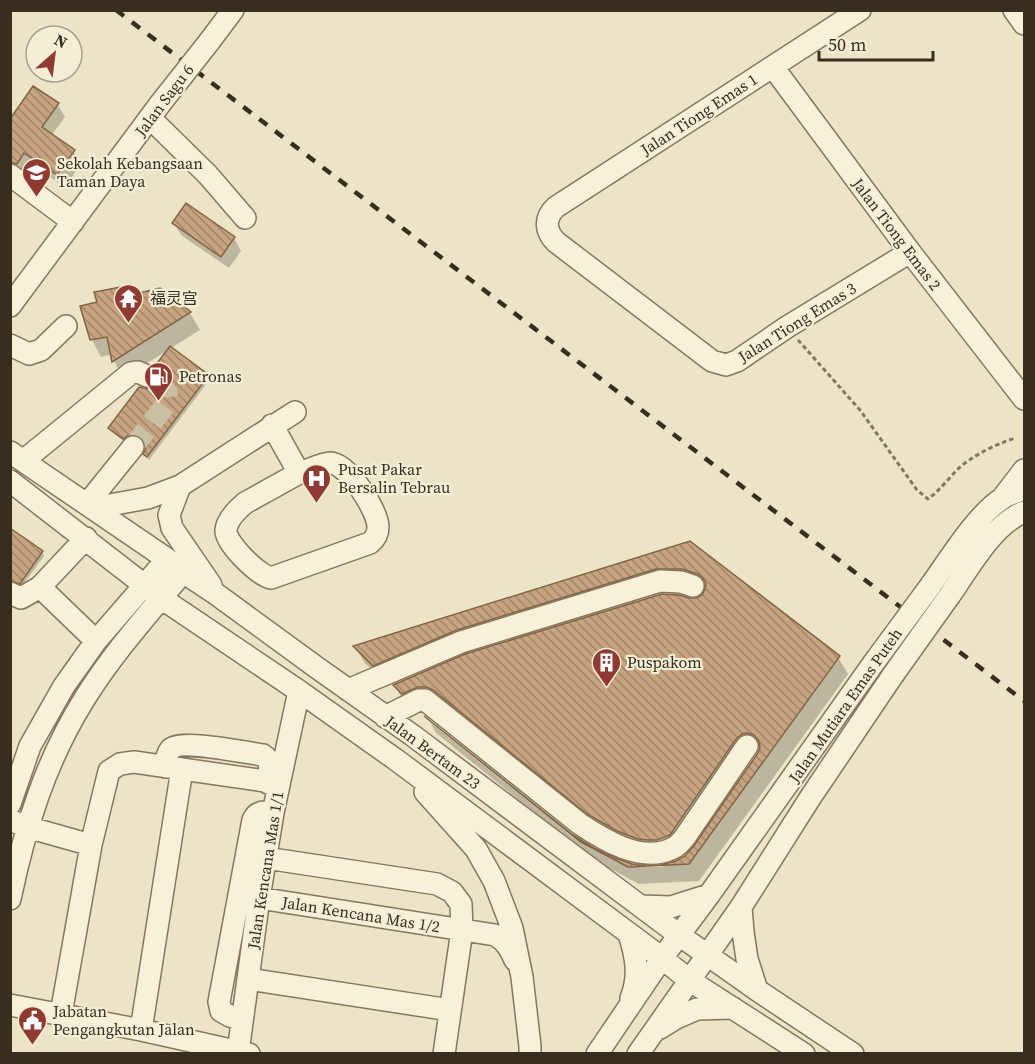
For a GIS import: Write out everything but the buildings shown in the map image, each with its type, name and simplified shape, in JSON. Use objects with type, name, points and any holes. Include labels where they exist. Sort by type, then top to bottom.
[{"type":"street","name":"Jalan Sagu 6","points":[[10,306],[233,10]]},
{"type":"street","name":"Jalan Tiong Emas 1","points":[[547,225],[551,212],[556,207],[860,10]]},
{"type":"street","points":[[1014,10],[1024,24]]},
{"type":"street","name":"Jalan Tiong Emas 2","points":[[773,67],[910,252],[1024,399]]},
{"type":"street","points":[[155,111],[245,218]]},
{"type":"street","points":[[10,175],[73,222]]},
{"type":"street","name":"Jalan Tiong Emas 3","points":[[547,225],[551,237],[556,242],[712,361],[726,365],[737,361],[787,327],[910,252]]},
{"type":"street","points":[[10,345],[29,354],[41,350],[66,326]]},
{"type":"street","points":[[17,457],[131,374],[138,372],[147,376]]},
{"type":"street","points":[[90,506],[148,498],[180,486],[295,412]]},
{"type":"street","points":[[272,425],[299,473]]},
{"type":"street","points":[[90,506],[134,447]]},
{"type":"street","name":"Jalan Bertam 23","points":[[17,457],[175,565],[422,742],[707,955],[853,1053]]},
{"type":"street","points":[[330,463],[340,466],[370,505],[376,517],[378,530],[374,540],[370,543],[271,578],[267,577],[248,562],[229,541],[226,535],[227,525],[238,508],[299,473],[330,463]]},
{"type":"street","points":[[1002,498],[1024,470]]},
{"type":"street","points":[[180,486],[170,515],[172,528],[216,594]]},
{"type":"street","name":"Jalan Bertam 23","points":[[13,489],[86,538],[153,591],[395,759],[689,980],[804,1053]]},
{"type":"street","name":"Jalan Mutiara Emas Puteh","points":[[689,980],[741,906],[893,675],[973,527],[1002,498],[1024,489]]},
{"type":"street","name":"Jalan Mutiara Emas Puteh","points":[[662,958],[875,662],[1002,525],[1024,512]]},
{"type":"street","points":[[10,593],[21,598],[40,587],[86,538]]},
{"type":"street","points":[[10,804],[30,746],[69,678],[96,641],[153,591],[175,565]]},
{"type":"street","points":[[348,690],[461,642],[660,581],[681,582],[693,586]]},
{"type":"street","points":[[40,587],[96,641]]},
{"type":"street","points":[[10,899],[20,853],[19,824],[85,698],[116,654],[153,591]]},
{"type":"street","name":"Jalan Kencana Mas 1/1","points":[[244,1052],[242,1020],[273,813],[274,783],[299,691]]},
{"type":"street","points":[[385,717],[419,700],[428,701],[580,824],[620,847],[649,853],[670,850],[685,837],[747,746]]},
{"type":"street","points":[[141,1030],[173,768],[169,751],[178,745],[263,755],[270,762],[274,783]]},
{"type":"street","points":[[395,759],[476,849],[494,881],[512,928],[522,977],[530,1053]]},
{"type":"street","points":[[61,1014],[91,845],[109,771],[120,764],[134,762],[173,768]]},
{"type":"street","points":[[242,1020],[221,1011],[219,1002],[253,820],[258,813],[266,811],[273,813]]},
{"type":"street","points":[[19,824],[91,845]]},
{"type":"street","name":"Jalan Kencana Mas 1/2","points":[[266,858],[438,884],[452,892],[461,904],[462,930]]},
{"type":"street","points":[[641,906],[671,907],[709,895]]},
{"type":"street","name":"Jalan Kencana Mas 1/2","points":[[259,898],[495,935],[507,944],[522,977]]},
{"type":"street","points":[[741,906],[747,958],[758,990]]},
{"type":"street","points":[[444,1053],[462,930]]},
{"type":"street","points":[[624,1015],[636,985],[636,955],[629,934]]},
{"type":"street","points":[[597,1053],[662,958]]},
{"type":"street","points":[[248,979],[450,1010]]},
{"type":"street","points":[[638,1053],[689,980]]},
{"type":"street","points":[[10,1005],[244,1052]]},
{"type":"street","points":[[651,1035],[676,1018],[697,1009],[733,1008]]},
{"type":"path","points":[[787,327],[860,410],[917,490],[928,499],[962,466],[992,446],[1015,438]]},
{"type":"tunnel","points":[[133,447],[168,402],[167,393],[147,376]]},
{"type":"railway","points":[[116,10],[1024,701]]},
{"type":"place","name":"Sekolah Kebangsaan Taman Daya","points":[[36,198]]},
{"type":"place","name":"福灵宫","points":[[129,324]]},
{"type":"place","name":"Petronas","points":[[158,402]]},
{"type":"place","name":"Pusat Pakar Bersalin Tebrau","points":[[317,504]]},
{"type":"place","name":"Puspakom","points":[[606,688]]},
{"type":"place","name":"Jabatan Pengangkutan Jalan","points":[[32,1046]]}]
